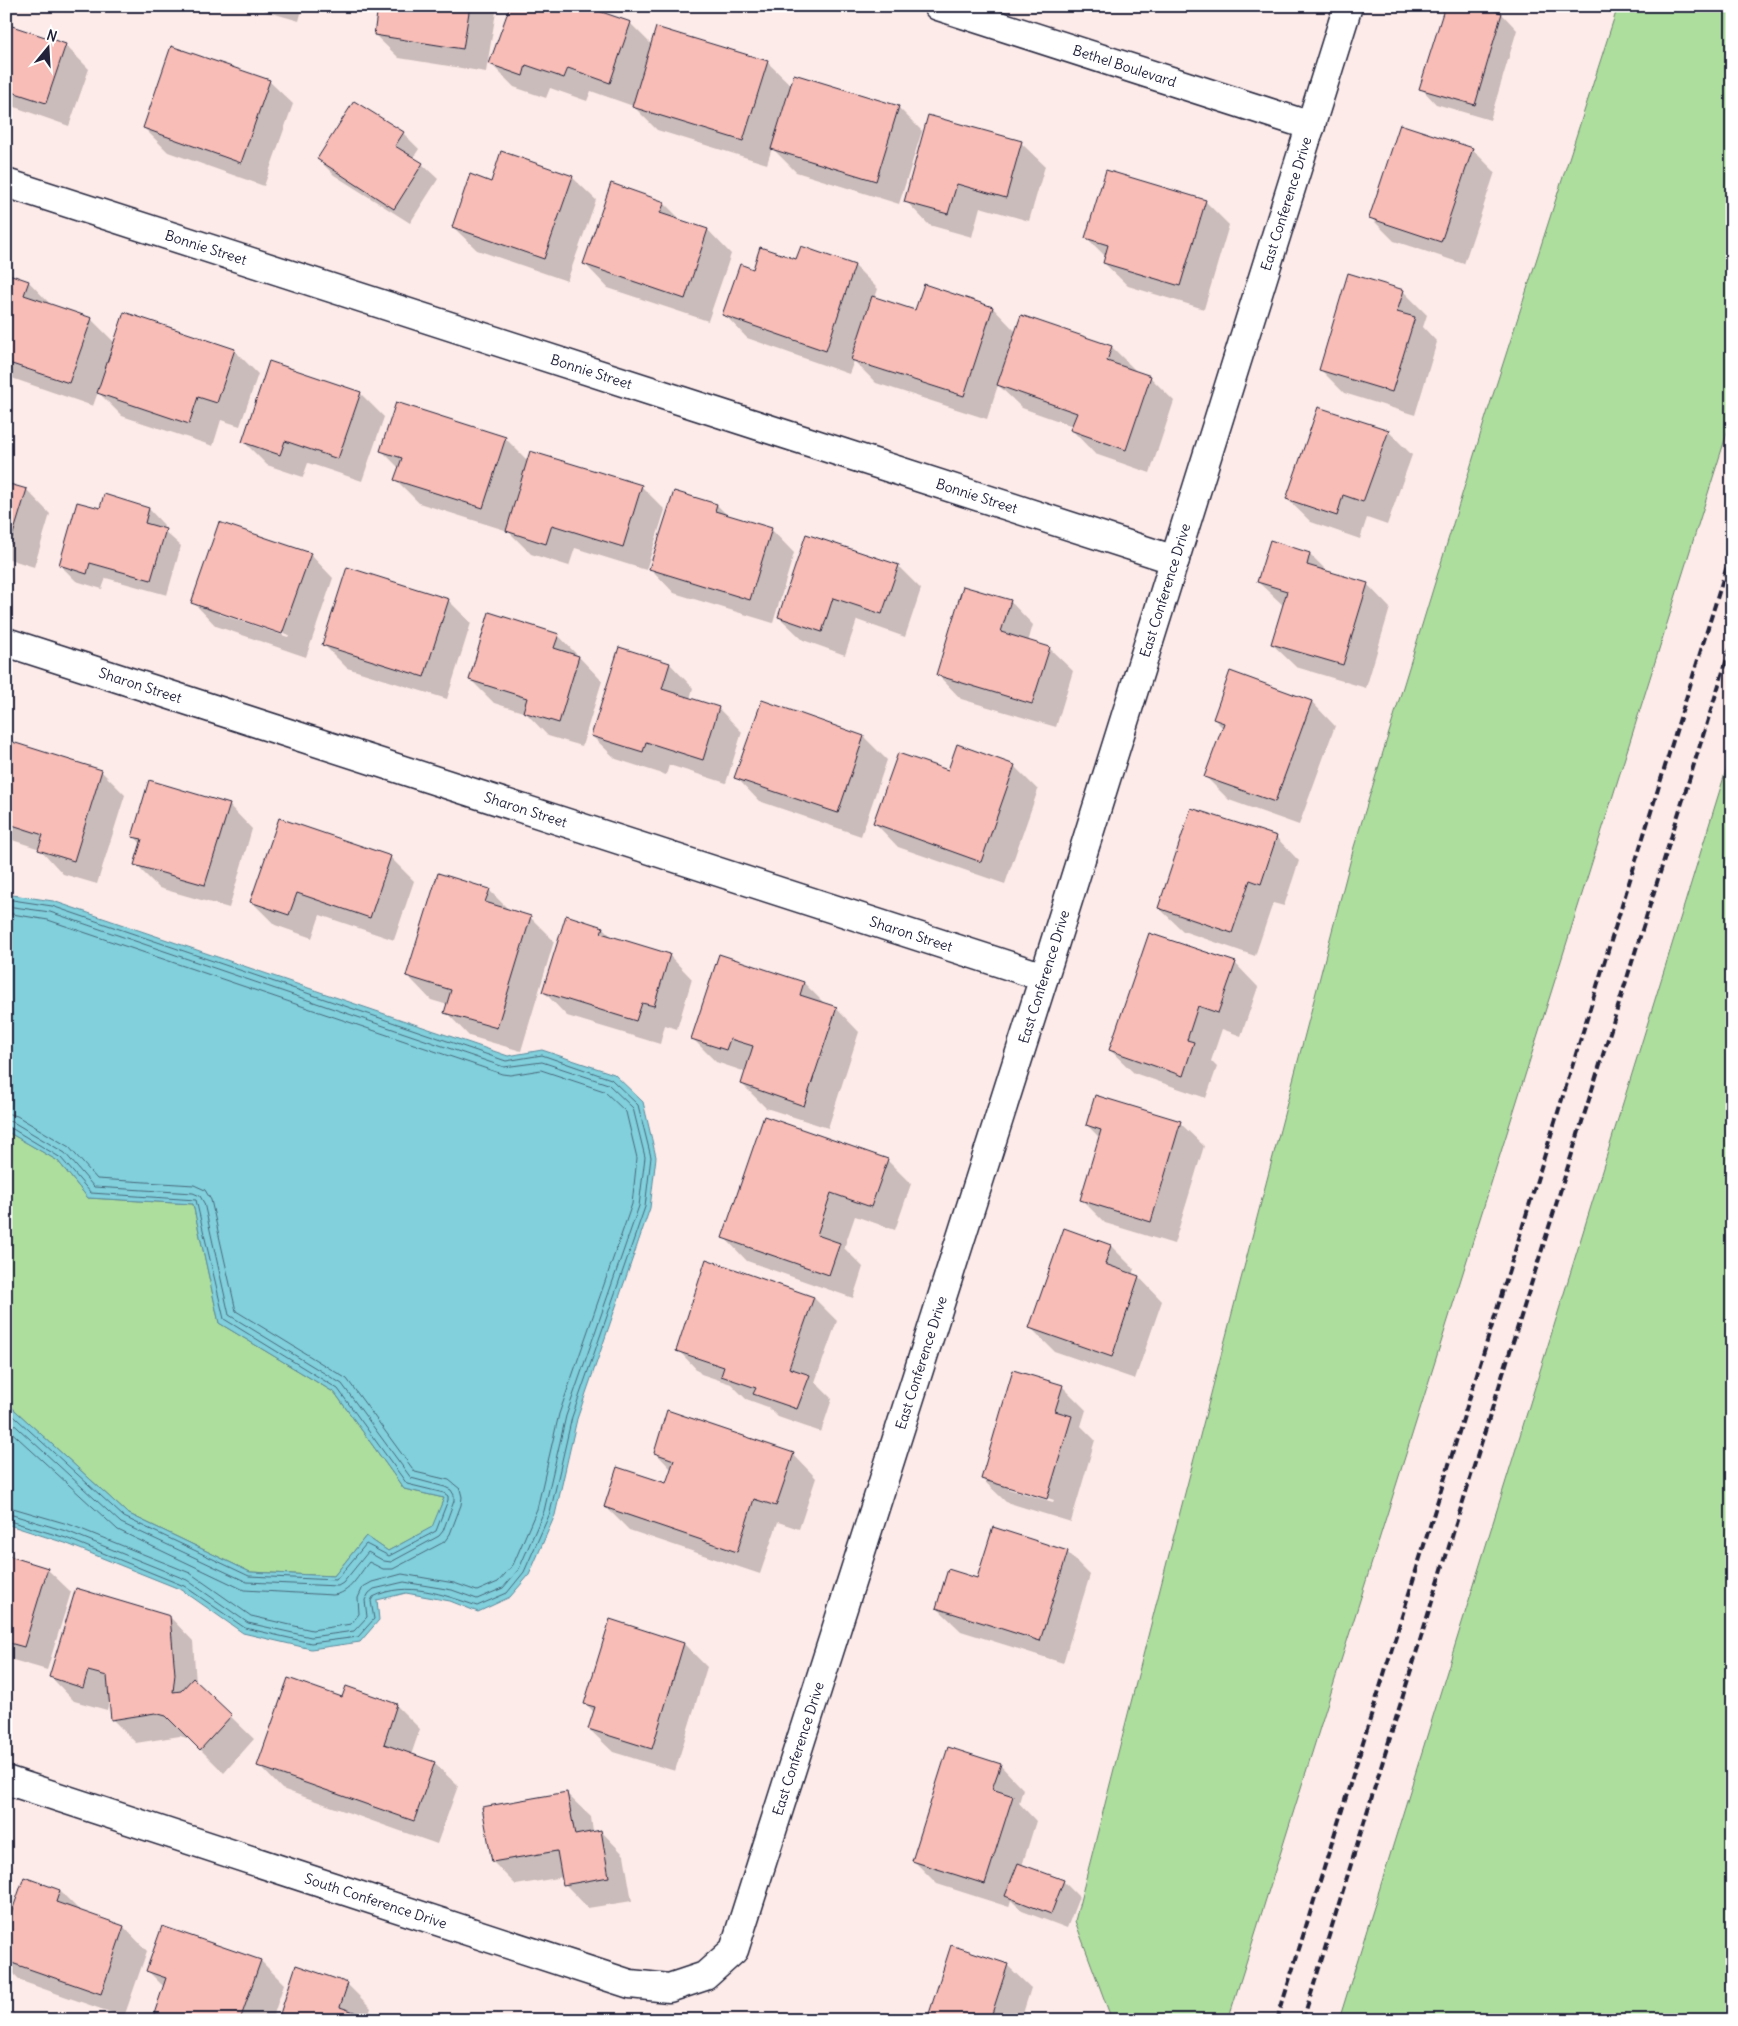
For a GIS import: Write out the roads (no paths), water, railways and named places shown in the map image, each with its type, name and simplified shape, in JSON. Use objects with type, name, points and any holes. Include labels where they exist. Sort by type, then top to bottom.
[{"type":"street","name":"Bethel Boulevard","points":[[938,6],[1311,126]]},
{"type":"street","name":"East Conference Drive","points":[[736,1945],[1044,977],[1348,6]]},
{"type":"street","name":"Bonnie Street","points":[[6,183],[1175,560]]},
{"type":"street","name":"Sharon Street","points":[[6,642],[1044,977]]},
{"type":"street","name":"South Conference Drive","points":[[6,1780],[630,1984],[669,1988],[705,1976],[734,1950],[736,1945]]},
{"type":"water","points":[[6,894],[53,901],[508,1056],[542,1050],[614,1074],[643,1102],[656,1157],[650,1208],[577,1419],[555,1515],[529,1575],[510,1597],[478,1612],[450,1601],[406,1593],[377,1600],[379,1620],[360,1642],[311,1649],[243,1633],[182,1590],[65,1543],[6,1524],[6,1402],[127,1513],[250,1572],[334,1576],[366,1536],[388,1551],[432,1527],[444,1498],[404,1489],[335,1393],[219,1323],[193,1204],[88,1198],[58,1161],[6,1131]]},
{"type":"railway","points":[[1277,2020],[1732,550]]},
{"type":"railway","points":[[1303,2020],[1455,1527],[1732,643]]}]
